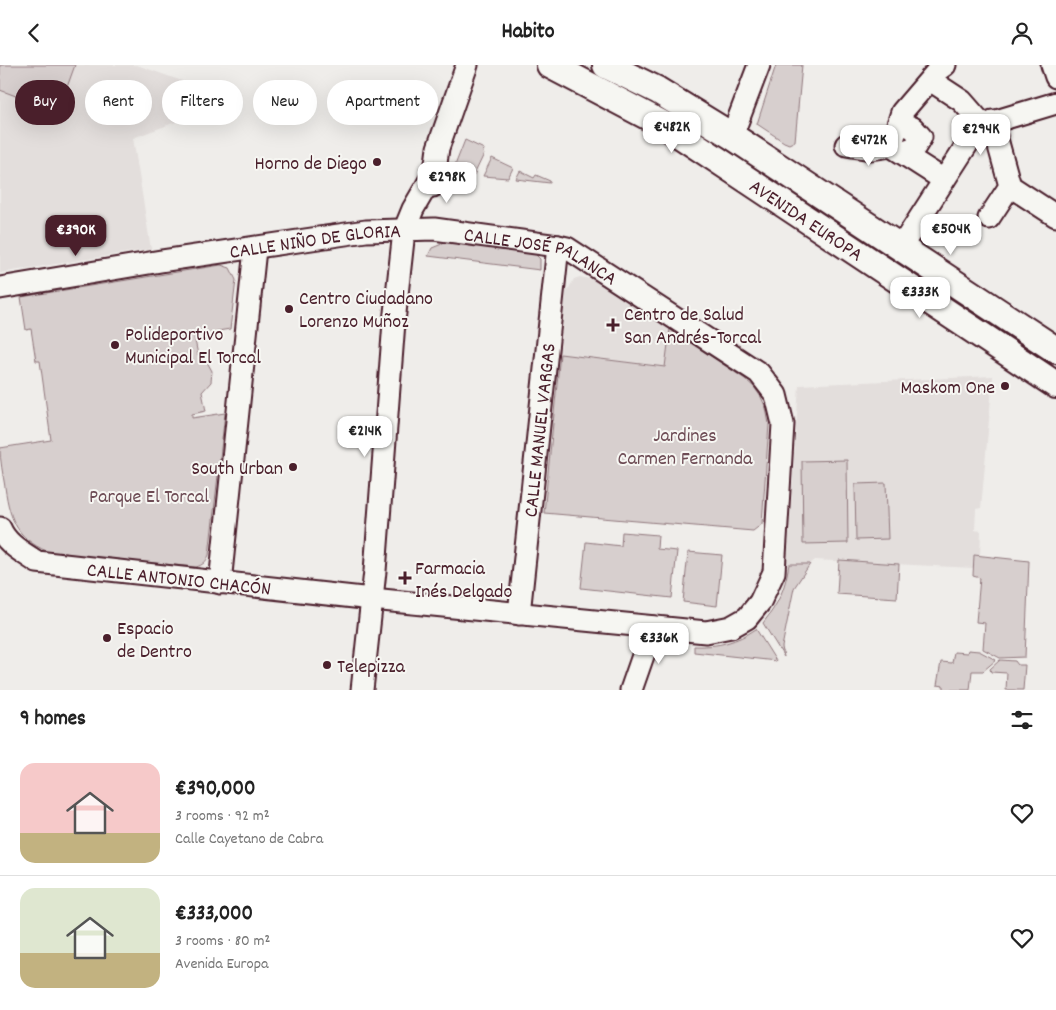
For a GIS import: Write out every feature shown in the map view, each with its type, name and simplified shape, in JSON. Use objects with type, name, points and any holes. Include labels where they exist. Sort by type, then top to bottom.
[{"type":"main road","name":"AVENIDA EUROPA","points":[[550,65],[668,127],[1056,385]]},
{"type":"main road","name":"AVENIDA EUROPA","points":[[606,65],[657,90],[732,136],[1056,350]]},
{"type":"street","name":"CALLE NIÑO DE GLORIA","points":[[0,288],[161,261],[255,249],[366,231],[413,230],[434,182],[438,148],[467,65]]},
{"type":"street","points":[[732,136],[759,65]]},
{"type":"street","points":[[896,149],[902,112],[945,65]]},
{"type":"street","points":[[952,65],[962,101]]},
{"type":"street","points":[[1052,65],[1056,77]]},
{"type":"street","points":[[930,80],[962,101],[987,123],[1009,189],[1056,217]]},
{"type":"street","points":[[901,247],[975,132],[987,123],[1056,103]]},
{"type":"street","points":[[846,145],[871,149],[896,149],[944,180]]},
{"type":"street","points":[[989,218],[1009,189]]},
{"type":"street","name":"CALLE JOSÉ PALANCA","points":[[372,599],[706,632],[730,627],[747,618],[768,589],[774,572],[783,424],[776,395],[759,373],[567,248],[434,229],[413,230]]},
{"type":"street","points":[[362,690],[372,599],[394,322],[413,230]]},
{"type":"street","name":"CALLE MANUEL VARGAS","points":[[519,614],[558,246]]},
{"type":"street","points":[[220,583],[255,249]]},
{"type":"street","name":"CALLE ANTONIO CHACÓN","points":[[0,528],[2,534],[15,547],[37,562],[372,599]]},
{"type":"street","points":[[632,690],[653,627]]},
{"type":"shaded area","points":[[0,65],[137,65],[179,80],[162,80],[162,125],[168,125],[133,138],[151,249],[0,273]]},
{"type":"shaded area","name":"Centro de Salud San Andrés-Torcal","points":[[580,277],[590,279],[592,277],[670,329],[666,367],[560,354],[566,290],[568,290],[574,279]]},
{"type":"shaded area","points":[[993,376],[981,508],[976,509],[975,530],[981,531],[980,556],[974,555],[973,568],[815,560],[810,564],[787,564],[799,385]]},
{"type":"green space","points":[[0,65],[75,65],[70,80],[15,80],[15,96],[0,90]]},
{"type":"green space","points":[[776,65],[802,65],[795,141],[789,144],[757,124]]},
{"type":"green space","points":[[598,79],[626,87],[671,110],[814,199],[809,206]]},
{"type":"green space","points":[[465,140],[484,149],[484,154],[474,175],[452,173]]},
{"type":"green space","points":[[492,158],[513,168],[508,178],[483,176]]},
{"type":"green space","points":[[520,171],[534,178],[536,175],[550,181],[550,183],[516,179]]},
{"type":"green space","points":[[827,208],[1030,344],[1026,350],[823,214]]},
{"type":"green space","points":[[447,242],[527,250],[540,259],[540,270],[428,256],[432,248]]},
{"type":"green space","name":"Parque El Torcal","points":[[221,265],[230,268],[236,280],[230,329],[194,335],[198,355],[207,362],[212,371],[211,382],[202,392],[206,411],[192,414],[192,418],[225,413],[207,560],[196,567],[54,554],[32,543],[18,529],[13,520],[7,499],[0,453],[0,448],[51,440],[40,361],[36,361],[31,329],[26,330],[21,297]]},
{"type":"green space","name":"Jardines Carmen Fernanda","points":[[670,329],[745,379],[761,397],[766,408],[769,424],[762,524],[753,531],[544,513],[560,354],[665,367]]},
{"type":"green space","points":[[847,460],[848,543],[803,544],[802,461]]},
{"type":"green space","points":[[886,483],[888,539],[856,540],[855,484]]},
{"type":"green space","points":[[622,532],[658,535],[657,549],[677,551],[672,598],[581,588],[586,542],[621,546]]},
{"type":"green space","points":[[688,552],[722,555],[717,606],[683,602]]},
{"type":"green space","points":[[974,555],[1029,561],[1025,657],[1000,658],[983,649],[985,623],[976,622],[980,578],[973,576]]},
{"type":"green space","points":[[839,560],[899,564],[897,598],[837,594]]},
{"type":"green space","points":[[789,564],[810,564],[794,588],[782,647],[784,657],[763,623],[780,595],[786,581]]},
{"type":"green space","points":[[756,629],[776,661],[694,652],[694,646],[711,646],[727,643]]},
{"type":"green space","points":[[968,650],[979,651],[996,660],[983,671],[972,671],[970,690],[944,690],[944,686],[937,685],[941,662],[952,663],[954,652],[967,653]]},
{"type":"green space","points":[[1000,660],[1015,661],[1018,665],[1025,665],[1023,690],[1006,690],[1007,673],[991,672],[990,669]]},
{"type":"place","name":"Horno de Diego","points":[[377,162]]},
{"type":"place","name":"Centro Ciudadano Lorenzo Muñoz","points":[[289,309]]},
{"type":"place","name":"Centro de Salud San Andrés-Torcal","points":[[613,325]]},
{"type":"place","name":"Polideportivo Municipal El Torcal","points":[[115,345]]},
{"type":"place","name":"Maskom One","points":[[1005,386]]},
{"type":"place","name":"South Urban","points":[[293,467]]},
{"type":"place","name":"Farmacia Inés Delgado","points":[[405,578]]},
{"type":"place","name":"Espacio de Dentro","points":[[107,638]]},
{"type":"place","name":"Telepizza","points":[[327,665]]}]
